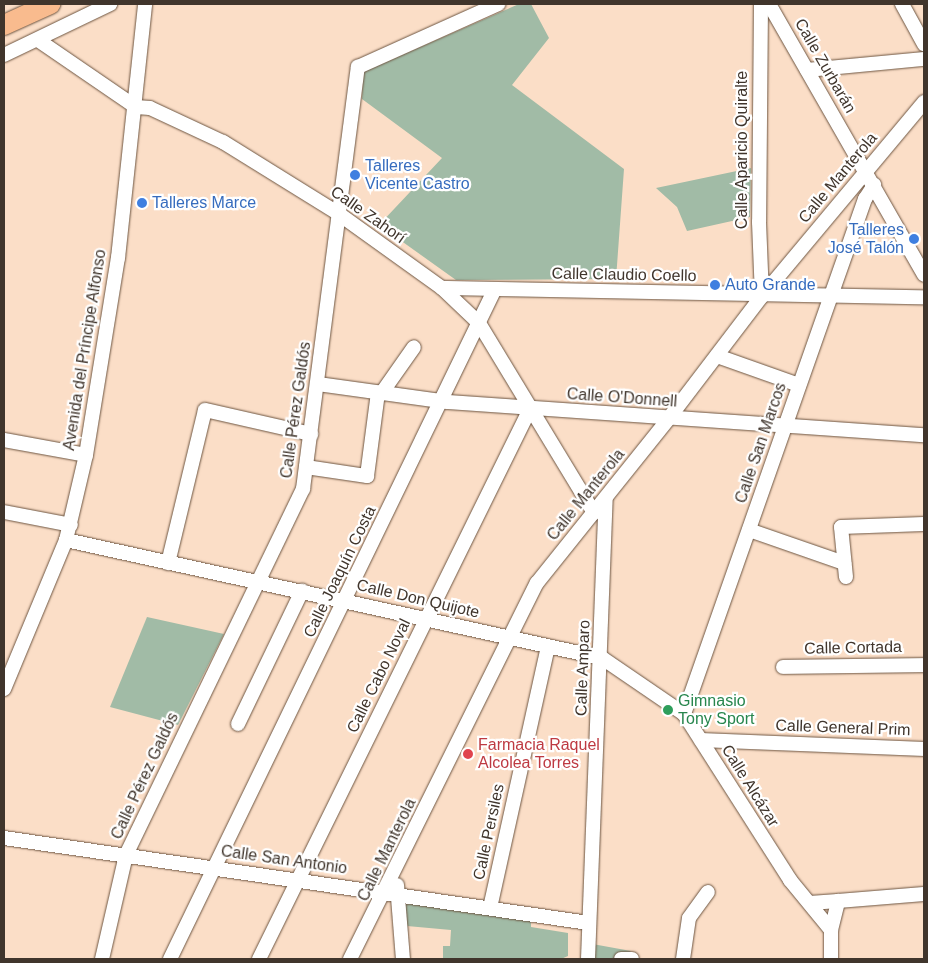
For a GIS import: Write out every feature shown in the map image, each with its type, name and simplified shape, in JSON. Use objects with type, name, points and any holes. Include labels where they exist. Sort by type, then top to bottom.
[{"type":"highway","points":[[9,19],[50,4]]},
{"type":"street","points":[[4,55],[110,4]]},
{"type":"street","name":"Avenida del Príncipe Alfonso","points":[[4,689],[66,540],[86,455],[118,258],[136,106],[145,4]]},
{"type":"street","name":"Calle Pérez Galdós","points":[[102,959],[126,855],[303,488],[358,68],[498,4]]},
{"type":"street","name":"Calle Aparicio Quiralte","points":[[762,4],[758,222],[762,296]]},
{"type":"street","name":"Calle Zurbarán","points":[[769,4],[924,275]]},
{"type":"street","points":[[902,4],[924,44]]},
{"type":"street","points":[[761,33],[783,28]]},
{"type":"street","name":"Calle Zahorí","points":[[38,40],[136,106],[150,108],[223,142],[339,214],[442,288],[479,323],[594,513]]},
{"type":"street","points":[[807,70],[924,58]]},
{"type":"street","name":"Calle Manterola","points":[[350,959],[392,893],[396,871],[538,583],[669,418],[762,296],[924,102]]},
{"type":"street","name":"Calle San Marcos","points":[[684,714],[787,427],[799,385],[865,199],[874,185]]},
{"type":"street","name":"Calle Claudio Coello","points":[[442,288],[494,291],[924,297]]},
{"type":"street","name":"Calle Joaquín Costa","points":[[170,959],[346,600],[494,291]]},
{"type":"street","points":[[306,467],[367,476],[380,393],[414,347]]},
{"type":"street","points":[[717,356],[799,385]]},
{"type":"street","name":"Calle O'Donnell","points":[[318,384],[441,402],[924,435]]},
{"type":"street","name":"Calle Cabo Noval","points":[[258,959],[531,409]]},
{"type":"street","points":[[168,563],[205,410],[311,434]]},
{"type":"street","points":[[4,440],[86,455]]},
{"type":"street","name":"Calle Amparo","points":[[588,959],[602,658],[606,498]]},
{"type":"street","points":[[4,512],[71,525]]},
{"type":"street","points":[[749,530],[845,570],[841,527],[924,524]]},
{"type":"street","name":"Calle Don Quijote","points":[[66,540],[346,600],[602,658]]},
{"type":"street","points":[[238,724],[302,591]]},
{"type":"street","name":"Calle Persiles","points":[[490,908],[548,646]]},
{"type":"street","name":"Calle Alcázar","points":[[602,658],[684,714],[790,880],[831,930]]},
{"type":"street","name":"Calle Cortada","points":[[783,667],[924,665]]},
{"type":"street","name":"Calle General Prim","points":[[701,740],[924,749]]},
{"type":"street","name":"Calle San Antonio","points":[[4,838],[589,923]]},
{"type":"street","points":[[683,959],[689,918],[708,892]]},
{"type":"street","points":[[392,893],[403,959]]},
{"type":"street","points":[[810,903],[924,894]]},
{"type":"street","points":[[830,959],[831,930],[838,901]]},
{"type":"green space","points":[[519,4],[531,4],[549,38],[512,85],[624,169],[616,279],[456,280],[379,225],[442,158],[362,99],[363,72]]},
{"type":"green space","points":[[751,168],[750,217],[687,231],[677,207],[656,188]]},
{"type":"green space","points":[[147,617],[224,634],[178,725],[110,707]]},
{"type":"green space","points":[[405,902],[531,920],[531,927],[568,933],[568,956],[561,959],[443,959],[443,946],[450,946],[451,930],[407,926]]},
{"type":"green space","points":[[592,944],[631,951],[621,959],[588,959]]},
{"type":"place","name":"Talleres Vicente Castro","points":[[355,175]]},
{"type":"place","name":"Talleres Marce","points":[[142,203]]},
{"type":"place","name":"Talleres José Talón","points":[[914,239]]},
{"type":"place","name":"Auto Grande","points":[[715,285]]},
{"type":"place","name":"Gimnasio Tony Sport","points":[[668,710]]},
{"type":"place","name":"Farmacia Raquel Alcolea Torres","points":[[468,754]]}]
